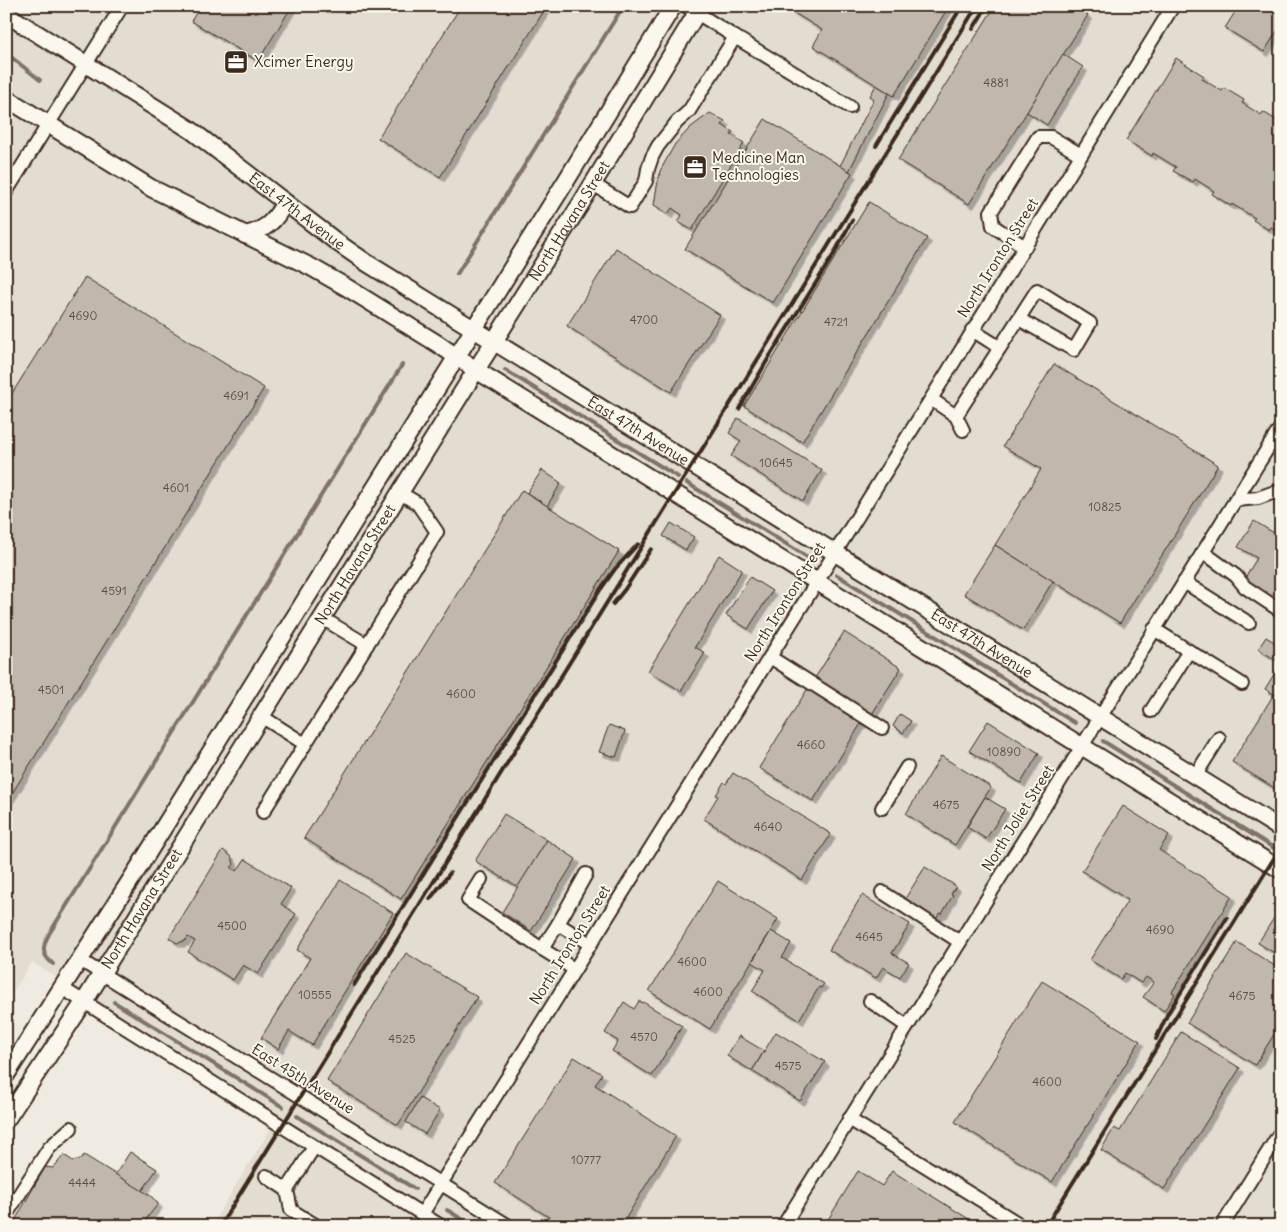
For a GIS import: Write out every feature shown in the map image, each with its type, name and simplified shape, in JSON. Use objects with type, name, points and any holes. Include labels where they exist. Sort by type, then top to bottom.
[{"type":"main road","name":"North Havana Street","points":[[6,1075],[80,960],[457,356],[673,6]]},
{"type":"main road","name":"North Havana Street","points":[[6,1120],[84,1002],[592,184],[695,8]]},
{"type":"main road","name":"East 47th Avenue","points":[[6,14],[191,130],[353,253],[1281,829]]},
{"type":"main road","points":[[6,98],[165,196],[337,282],[1281,870]]},
{"type":"main road","points":[[245,235],[258,231],[270,224],[280,212],[285,202]]},
{"type":"street","points":[[6,192],[122,6]]},
{"type":"street","name":"North Ironton Street","points":[[422,1214],[931,399],[1173,6]]},
{"type":"street","points":[[695,8],[735,37],[850,107]]},
{"type":"street","points":[[592,184],[630,207],[646,181],[652,157],[658,146],[677,122],[690,111],[735,37]]},
{"type":"street","points":[[1025,246],[992,226],[991,212],[1038,137],[1051,137],[1081,155]]},
{"type":"street","points":[[956,416],[1037,290],[1090,323],[1074,350],[1019,319]]},
{"type":"street","points":[[972,330],[999,347]]},
{"type":"street","points":[[931,399],[956,416],[962,430]]},
{"type":"street","name":"North Joliet Street","points":[[783,1226],[1281,427]]},
{"type":"street","points":[[1236,500],[1258,498],[1281,492]]},
{"type":"street","points":[[263,812],[436,532],[417,503],[400,493]]},
{"type":"street","points":[[1203,552],[1236,576],[1245,587],[1281,610]]},
{"type":"street","points":[[1184,582],[1249,623]]},
{"type":"street","points":[[322,618],[367,645]]},
{"type":"street","points":[[1154,630],[1242,684]]},
{"type":"street","points":[[1151,711],[1189,651]]},
{"type":"street","points":[[770,657],[882,728]]},
{"type":"street","points":[[261,716],[305,744]]},
{"type":"street","points":[[1195,776],[1219,738]]},
{"type":"street","points":[[882,808],[907,767]]},
{"type":"street","points":[[542,949],[586,874]]},
{"type":"street","points":[[481,879],[468,900],[574,969]]},
{"type":"street","points":[[882,892],[960,942]]},
{"type":"street","points":[[558,924],[590,944]]},
{"type":"street","name":"East 45th Avenue","points":[[80,960],[509,1226]]},
{"type":"street","points":[[62,988],[441,1226]]},
{"type":"street","points":[[870,1001],[907,1026]]},
{"type":"street","points":[[849,1119],[1016,1222]]},
{"type":"street","points":[[6,1216],[49,1148],[71,1128]]},
{"type":"street","points":[[1222,1226],[1281,1131]]},
{"type":"street","points":[[314,1147],[287,1190],[291,1210],[317,1226]]},
{"type":"street","points":[[266,1176],[287,1190]]},
{"type":"shaded area","points":[[6,6],[1281,6],[1281,1226],[211,1226],[279,1115],[32,962],[6,1003]]},
{"type":"building","points":[[198,6],[292,6],[258,61],[191,21],[200,7]]},
{"type":"building","points":[[461,6],[547,6],[440,177],[378,138]]},
{"type":"building","points":[[783,6],[949,6],[894,96],[813,46],[822,30]]},
{"type":"building","points":[[995,6],[1074,6],[1088,15],[969,204],[898,160]]},
{"type":"building","points":[[1240,6],[1281,6],[1281,25],[1264,52],[1225,28]]},
{"type":"building","points":[[1063,54],[1083,67],[1047,125],[1027,112]]},
{"type":"building","points":[[1176,58],[1204,76],[1202,79],[1222,91],[1224,88],[1244,100],[1242,103],[1261,115],[1263,112],[1281,123],[1281,233],[1271,227],[1269,230],[1253,220],[1255,218],[1212,194],[1214,191],[1195,179],[1193,182],[1173,171],[1176,167],[1153,153],[1152,156],[1126,140]]},
{"type":"building","points":[[876,85],[889,93],[849,171],[840,166],[874,99],[870,96]]},
{"type":"building","points":[[710,113],[725,121],[722,125],[733,132],[731,135],[744,143],[692,230],[678,222],[682,215],[672,208],[668,214],[654,205],[656,192],[660,171],[675,144],[691,127]]},
{"type":"building","points":[[765,119],[852,173],[773,303],[685,249]]},
{"type":"building","points":[[869,202],[927,238],[802,442],[744,406]]},
{"type":"building","points":[[616,248],[720,315],[671,392],[567,326]]},
{"type":"building","points":[[85,277],[264,388],[6,803],[6,403]]},
{"type":"building","points":[[1054,364],[1218,465],[1120,623],[995,545],[1041,469],[1003,446]]},
{"type":"building","points":[[738,418],[822,470],[803,501],[731,456],[741,441],[729,433]]},
{"type":"building","points":[[542,470],[561,483],[547,506],[527,493]]},
{"type":"building","points":[[522,490],[619,551],[401,899],[304,838]]},
{"type":"building","points":[[1254,521],[1274,533],[1281,522],[1281,604],[1243,581],[1257,558],[1238,547]]},
{"type":"building","points":[[671,523],[694,537],[686,550],[663,536]]},
{"type":"building","points":[[995,545],[1053,581],[1023,630],[964,594]]},
{"type":"building","points":[[719,555],[742,570],[695,647],[705,653],[681,691],[648,671]]},
{"type":"building","points":[[750,577],[772,591],[748,629],[726,615]]},
{"type":"building","points":[[844,632],[901,668],[872,714],[815,678]]},
{"type":"building","points":[[1266,637],[1281,646],[1281,663],[1258,649]]},
{"type":"building","points":[[1281,663],[1281,698],[1265,689]]},
{"type":"building","points":[[808,688],[862,722],[813,801],[759,768]]},
{"type":"building","points":[[1274,694],[1281,698],[1281,792],[1232,762]]},
{"type":"building","points":[[900,714],[911,721],[903,733],[893,726]]},
{"type":"building","points":[[988,721],[1039,753],[1021,783],[969,751]]},
{"type":"building","points":[[609,725],[625,731],[616,757],[599,752]]},
{"type":"building","points":[[941,756],[991,787],[955,845],[906,814]]},
{"type":"building","points":[[733,773],[831,834],[802,880],[704,819],[724,782],[726,784]]},
{"type":"building","points":[[985,797],[1005,809],[986,839],[967,827]]},
{"type":"building","points":[[1123,806],[1169,835],[1159,850],[1232,896],[1172,992],[1175,994],[1164,1011],[1143,997],[1154,982],[1146,977],[1141,983],[1125,973],[1121,979],[1090,960],[1128,900],[1082,871]]},
{"type":"building","points":[[504,814],[547,840],[518,887],[475,861]]},
{"type":"building","points":[[547,840],[576,859],[531,931],[502,912]]},
{"type":"building","points":[[223,850],[231,856],[234,864],[231,868],[237,871],[245,859],[291,888],[281,904],[296,914],[258,974],[243,965],[233,980],[188,952],[195,941],[188,937],[185,941],[177,943],[169,938]]},
{"type":"building","points":[[925,867],[956,886],[942,914],[940,913],[934,922],[903,902]]},
{"type":"building","points":[[340,880],[393,913],[312,1045],[289,1031],[278,1049],[261,1038],[310,958],[297,950]]},
{"type":"building","points":[[718,881],[778,919],[710,1029],[649,991]]},
{"type":"building","points":[[862,895],[910,924],[892,953],[909,963],[900,977],[883,967],[876,978],[829,950]]},
{"type":"building","points":[[1281,907],[1281,957],[1258,943]]},
{"type":"building","points":[[771,931],[791,943],[782,958],[824,984],[821,988],[819,987],[799,1020],[752,991],[765,970],[752,962]]},
{"type":"building","points":[[1237,942],[1281,970],[1281,1023],[1255,1065],[1187,1023]]},
{"type":"building","points":[[406,953],[477,997],[398,1125],[327,1081]]},
{"type":"building","points":[[1042,981],[1140,1041],[1052,1182],[955,1122]]},
{"type":"building","points":[[639,1001],[682,1026],[652,1076],[612,1051],[618,1041],[605,1033],[624,1002],[634,1009]]},
{"type":"building","points":[[776,1032],[825,1062],[800,1101],[752,1071]]},
{"type":"building","points":[[1181,1032],[1240,1068],[1164,1189],[1101,1150],[1114,1128],[1120,1131]]},
{"type":"building","points":[[739,1036],[764,1051],[752,1071],[727,1056]]},
{"type":"building","points":[[574,1057],[602,1074],[595,1085],[676,1136],[621,1226],[563,1226],[495,1183]]},
{"type":"building","points":[[420,1098],[440,1110],[425,1134],[406,1122]]},
{"type":"building","points":[[130,1152],[157,1169],[142,1191],[115,1175]]},
{"type":"building","points":[[64,1155],[73,1161],[80,1160],[84,1155],[151,1196],[158,1204],[147,1218],[146,1226],[12,1226],[45,1167],[53,1168]]},
{"type":"building","points":[[858,1171],[882,1186],[892,1171],[980,1226],[824,1226]]},
{"type":"waterway","points":[[457,274],[622,8]]},
{"type":"waterway","points":[[6,53],[40,80]]},
{"type":"waterway","points":[[53,964],[46,957],[44,950],[49,934],[402,365]]},
{"type":"waterway","points":[[505,370],[678,477]]},
{"type":"waterway","points":[[687,483],[809,558]]},
{"type":"waterway","points":[[837,575],[1075,723]]},
{"type":"waterway","points":[[1103,741],[1274,848]]},
{"type":"waterway","points":[[114,1002],[283,1107]]},
{"type":"waterway","points":[[297,1116],[415,1189]]},
{"type":"waterway","points":[[447,1210],[473,1226]]},
{"type":"railway","points":[[876,146],[962,6]]},
{"type":"railway","points":[[220,1226],[977,6]]},
{"type":"railway","points":[[973,29],[987,6]]},
{"type":"railway","points":[[739,409],[834,254],[852,220]]},
{"type":"railway","points":[[354,985],[600,590],[615,569],[638,544]]},
{"type":"railway","points":[[613,604],[651,549]]},
{"type":"railway","points":[[1046,1226],[1281,847]]},
{"type":"railway","points":[[430,899],[450,873]]},
{"type":"railway","points":[[1156,1039],[1168,1013],[1227,918]]},
{"type":"place","name":"Xcimer Energy","points":[[236,62]]},
{"type":"place","name":"Medicine Man Technologies","points":[[695,167]]}]
